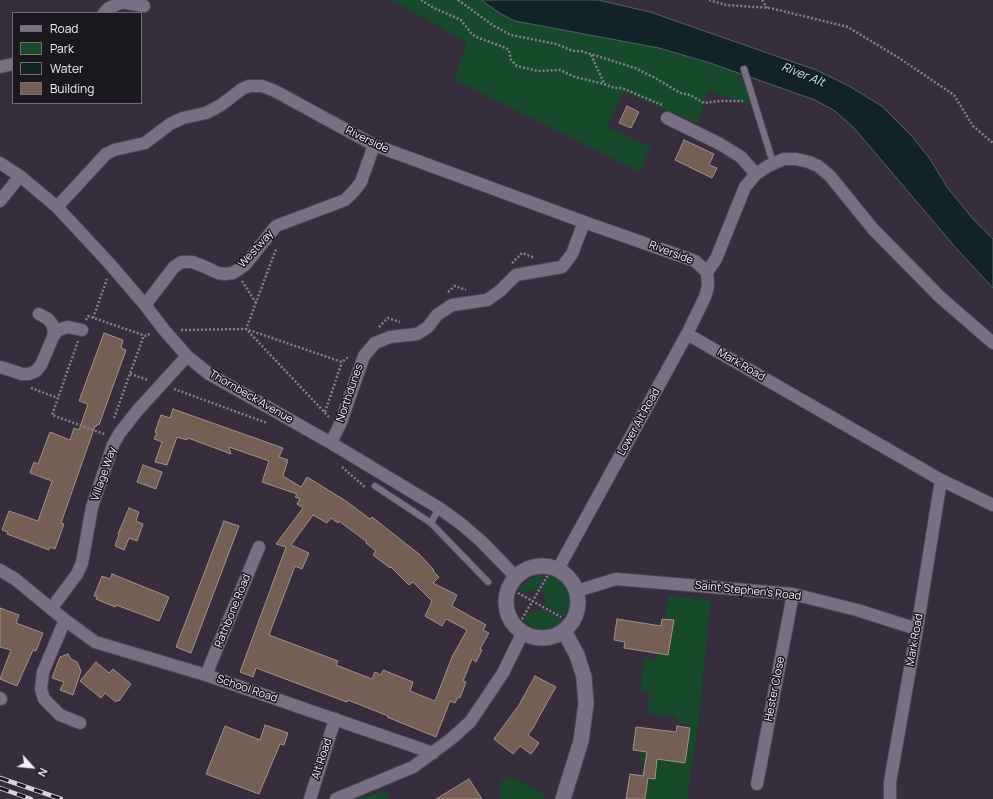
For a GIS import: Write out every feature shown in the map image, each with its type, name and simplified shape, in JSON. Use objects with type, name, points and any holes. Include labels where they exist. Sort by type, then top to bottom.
[{"type":"street","points":[[105,12],[109,8],[122,2],[144,6]]},
{"type":"street","points":[[0,67],[12,64]]},
{"type":"street","name":"Riverside","points":[[57,207],[106,154],[114,150],[145,143],[170,124],[183,118],[206,113],[221,105],[242,89],[249,86],[262,86],[275,91],[374,145],[695,261],[707,272]]},
{"type":"street","points":[[667,118],[741,156],[756,174]]},
{"type":"street","name":"Westway","points":[[145,305],[174,267],[182,262],[192,262],[218,273],[225,274],[236,271],[245,265],[276,226],[345,200],[361,182],[374,145]]},
{"type":"street","points":[[707,272],[716,258],[745,187],[756,174],[784,159],[796,159],[809,162],[818,166],[830,176],[874,229],[940,297],[993,343]]},
{"type":"street","name":"Thornbeck Avenue","points":[[0,163],[20,176],[57,207],[109,263],[187,356],[209,374],[331,443],[440,508],[481,541],[516,577]]},
{"type":"street","points":[[0,201],[20,176]]},
{"type":"street","name":"Northdunes","points":[[331,443],[339,427],[364,356],[375,343],[390,337],[417,334],[428,327],[437,315],[452,305],[487,300],[500,291],[516,275],[562,267],[572,254],[584,222]]},
{"type":"street","name":"Lower Alt Road","points":[[553,572],[687,334],[705,297],[708,286],[707,272]]},
{"type":"street","points":[[39,314],[48,319],[52,324],[54,330],[53,337]]},
{"type":"street","points":[[0,367],[22,374],[29,374],[36,370],[41,364],[53,337],[58,330],[73,328],[82,330]]},
{"type":"street","name":"Mark Road","points":[[687,334],[942,480],[993,505]]},
{"type":"street","name":"Village Way","points":[[51,609],[77,574],[82,563],[92,507],[113,445],[119,434],[137,411],[187,356]]},
{"type":"street","name":"Mark Road","points":[[890,799],[890,782],[942,480]]},
{"type":"street","name":"Rathbone Road","points":[[206,675],[259,547]]},
{"type":"street","points":[[536,566],[548,566],[553,572],[570,578],[577,591],[579,602],[577,613],[572,623],[566,625],[554,636],[544,638],[533,637],[522,626],[511,621],[506,606],[508,591],[516,577],[525,570],[536,566]]},
{"type":"street","name":"School Road","points":[[0,570],[15,579],[51,609],[95,642],[206,675],[433,753]]},
{"type":"street","name":"Saint Stephen's Road","points":[[577,591],[616,579],[793,594],[857,610],[917,630]]},
{"type":"street","name":"Hester Close","points":[[757,784],[793,594]]},
{"type":"street","points":[[65,620],[43,672],[41,689],[44,699],[60,715],[80,723]]},
{"type":"street","points":[[563,799],[581,741],[586,704],[584,676],[566,625]]},
{"type":"street","points":[[344,798],[412,767],[433,753],[470,722],[503,673],[522,626]]},
{"type":"street","name":"Alt Road","points":[[310,799],[335,719]]},
{"type":"lane","points":[[744,69],[774,163]]},
{"type":"lane","points":[[375,486],[431,523],[488,582]]},
{"type":"lane","points":[[431,523],[440,508]]},
{"type":"path","points":[[421,0],[434,8],[461,20],[476,37],[509,50],[511,60],[517,66],[538,71],[560,70],[575,77],[614,88],[629,90],[666,107],[667,118]]},
{"type":"path","points":[[458,0],[494,26],[511,35],[556,44],[573,51],[581,51],[635,68],[657,79],[680,94],[690,95],[704,103],[720,101],[754,101]]},
{"type":"path","points":[[709,0],[726,5],[767,8],[848,27],[899,58],[954,95],[973,126],[993,143]]},
{"type":"path","points":[[762,0],[767,8]]},
{"type":"path","points":[[591,54],[604,84]]},
{"type":"path","points":[[246,330],[277,244]]},
{"type":"path","points":[[236,271],[256,303]]},
{"type":"path","points":[[93,318],[108,275]]},
{"type":"path","points":[[108,436],[52,415],[88,316],[146,336],[154,331],[165,330],[246,330],[342,362]]},
{"type":"path","points":[[246,330],[339,427]]},
{"type":"path","points":[[325,412],[342,362],[347,358],[361,363]]},
{"type":"path","points":[[130,374],[272,425]]},
{"type":"path","points":[[336,463],[342,466],[369,490],[375,486]]},
{"type":"path","points":[[522,626],[533,601],[553,572]]},
{"type":"path","points":[[518,593],[533,601],[566,625]]},
{"type":"green space","points":[[392,0],[481,0],[501,14],[659,48],[740,73],[751,105],[708,90],[698,124],[623,91],[607,127],[651,147],[640,172],[454,80],[467,43]]},
{"type":"green space","points":[[546,574],[537,589],[523,593],[519,591],[530,579],[537,575]]},
{"type":"green space","points":[[550,575],[563,582],[572,594],[572,607],[568,618],[544,605],[545,599],[541,591]]},
{"type":"green space","points":[[668,596],[711,600],[698,725],[687,799],[645,799],[649,778],[655,778],[656,772],[644,771],[645,763],[639,761],[641,751],[672,755],[672,761],[685,763],[690,728],[690,724],[677,722],[677,717],[646,713],[650,692],[640,690],[645,659],[656,660],[657,654],[668,655],[674,621],[665,619]]},
{"type":"green space","points":[[543,609],[566,621],[554,629],[543,631],[533,628],[524,621],[529,613],[534,613]]},
{"type":"green space","points":[[504,778],[515,779],[527,784],[541,792],[546,799],[501,799],[499,787]]},
{"type":"green space","points":[[387,791],[390,799],[357,799]]},
{"type":"water","name":"River Alt","points":[[481,0],[598,0],[650,12],[816,70],[849,86],[883,107],[911,135],[930,159],[947,187],[973,219],[993,239],[993,288],[956,248],[854,128],[835,111],[815,100],[710,63],[659,48],[515,21],[501,14]]},
{"type":"building","points":[[627,106],[639,112],[631,128],[619,123]]},
{"type":"building","points":[[684,140],[714,154],[709,165],[717,168],[712,178],[675,160]]},
{"type":"building","points":[[104,333],[123,340],[121,348],[126,350],[99,425],[97,424],[96,427],[95,426],[61,523],[64,524],[55,549],[50,547],[49,550],[7,534],[8,532],[2,530],[9,511],[38,521],[52,481],[30,473],[34,462],[38,464],[50,432],[70,440],[74,428],[79,430],[88,404],[79,401]]},
{"type":"building","points":[[173,409],[283,448],[279,457],[288,460],[283,476],[301,487],[307,477],[346,501],[370,519],[372,517],[419,554],[434,570],[433,571],[439,577],[433,583],[457,595],[452,606],[486,625],[483,630],[489,633],[480,649],[482,650],[476,662],[472,659],[463,681],[466,682],[460,698],[458,697],[455,703],[450,701],[436,737],[348,700],[347,702],[344,701],[256,668],[253,677],[240,672],[286,547],[276,544],[303,508],[297,504],[300,499],[295,497],[297,494],[262,482],[269,461],[229,447],[231,454],[188,438],[187,440],[177,437],[167,465],[155,462],[162,442],[154,439],[157,433],[155,432],[161,415],[170,418]],"holes":[[[313,515],[327,523],[331,518],[338,523],[339,521],[367,542],[366,543],[376,551],[373,555],[390,568],[391,567],[409,585],[413,582],[432,601],[425,616],[442,626],[446,619],[467,630],[452,657],[435,701],[410,691],[413,682],[383,670],[381,675],[375,672],[372,679],[336,665],[338,661],[269,635],[295,566],[302,569],[309,553],[291,545]]]},
{"type":"building","points":[[143,465],[162,472],[156,489],[137,482]]},
{"type":"building","points":[[129,508],[139,512],[136,521],[143,524],[137,541],[129,538],[124,550],[115,546],[118,534]]},
{"type":"building","points":[[224,521],[239,526],[191,653],[176,647]]},
{"type":"building","points":[[112,574],[169,597],[159,621],[116,605],[115,607],[96,599],[97,596],[94,596],[102,576],[110,579]]},
{"type":"building","points":[[0,608],[19,615],[16,623],[43,633],[36,651],[33,650],[17,686],[0,679],[11,650],[0,647]]},
{"type":"building","points":[[617,619],[661,626],[662,619],[674,620],[668,655],[624,648],[625,642],[614,640]]},
{"type":"building","points":[[68,654],[71,659],[77,662],[81,671],[73,695],[60,690],[64,682],[52,678],[60,657]]},
{"type":"building","points":[[96,662],[109,673],[113,669],[131,684],[119,701],[118,700],[116,702],[105,693],[101,698],[80,681]]},
{"type":"building","points":[[535,676],[556,687],[528,735],[539,743],[531,754],[520,746],[513,754],[494,739],[519,705]]},
{"type":"building","points":[[265,725],[288,733],[284,745],[280,744],[259,794],[206,774],[225,726],[260,740]]},
{"type":"building","points":[[677,726],[690,728],[685,763],[657,759],[655,779],[648,778],[645,799],[626,799],[630,774],[643,776],[647,752],[633,750],[636,727],[676,732]]},
{"type":"building","points":[[469,779],[482,799],[436,799]]},
{"type":"railway","points":[[0,778],[61,799]]},
{"type":"railway","points":[[0,788],[31,799]]}]
